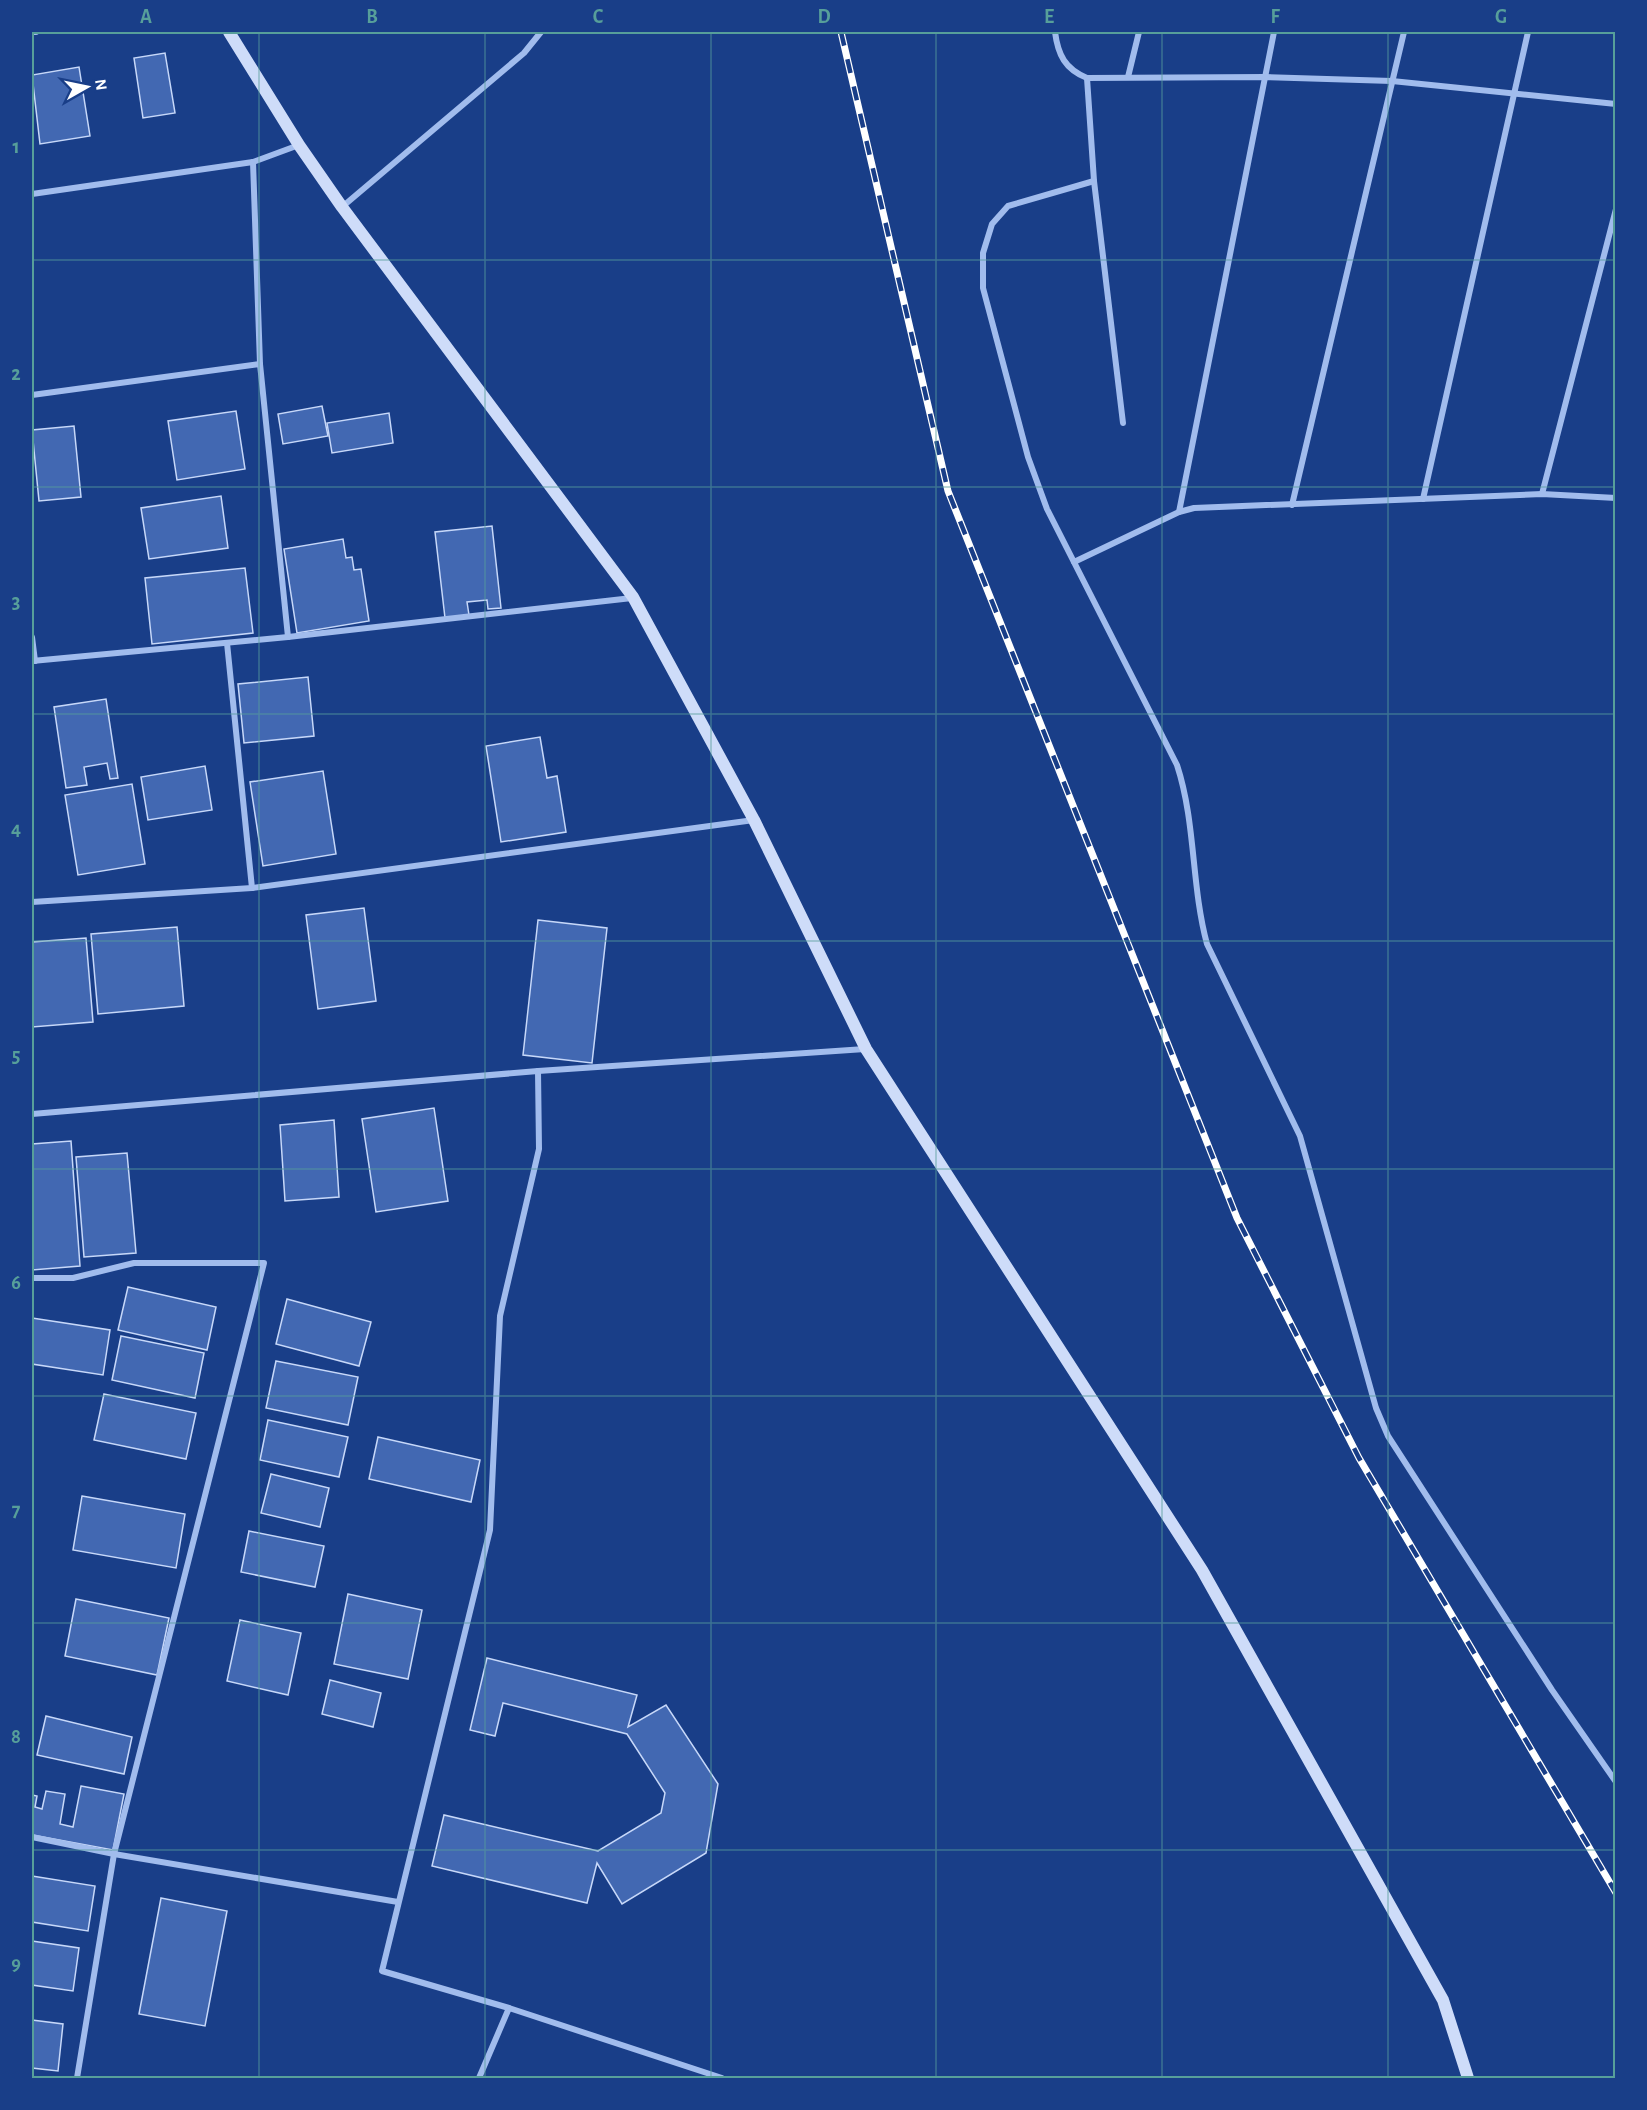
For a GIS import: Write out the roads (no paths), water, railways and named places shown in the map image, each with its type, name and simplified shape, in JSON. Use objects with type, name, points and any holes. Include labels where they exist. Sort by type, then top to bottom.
[{"type":"main road","points":[[229,32],[299,145],[342,207],[633,597],[754,820],[866,1049],[1202,1570],[1443,2000],[1468,2079]]},
{"type":"street","points":[[342,207],[524,53],[541,32]]},
{"type":"street","points":[[1055,32],[1061,58],[1070,71],[1087,78],[1265,77],[1392,81],[1616,104]]},
{"type":"street","points":[[1128,77],[1140,32]]},
{"type":"street","points":[[1179,512],[1274,32]]},
{"type":"street","points":[[1292,505],[1404,32]]},
{"type":"street","points":[[1423,499],[1528,32]]},
{"type":"street","points":[[1087,78],[1094,181],[1123,423]]},
{"type":"street","points":[[32,194],[253,162],[299,145]]},
{"type":"street","points":[[253,162],[260,363],[288,637]]},
{"type":"street","points":[[1094,181],[1008,206],[992,224],[983,253],[984,288],[1028,457],[1047,509],[1177,765],[1185,789],[1200,918],[1207,944],[1300,1136],[1376,1408],[1388,1436],[1552,1690],[1616,1782]]},
{"type":"street","points":[[1542,494],[1616,209]]},
{"type":"street","points":[[32,395],[260,363]]},
{"type":"street","points":[[1074,562],[1179,512],[1208,506],[1292,505],[1542,494],[1616,498]]},
{"type":"street","points":[[32,637],[33,661],[288,637],[633,597]]},
{"type":"street","points":[[227,643],[252,888]]},
{"type":"street","points":[[32,903],[252,888],[754,820]]},
{"type":"street","points":[[32,1114],[538,1071],[866,1049]]},
{"type":"street","points":[[538,1071],[539,1149],[500,1316],[490,1530],[382,1971],[509,2008],[722,2079]]},
{"type":"street","points":[[32,1278],[73,1278],[134,1263],[264,1263],[114,1854],[77,2079]]},
{"type":"street","points":[[32,1837],[114,1854],[398,1902]]},
{"type":"street","points":[[479,2079],[509,2008]]},
{"type":"railway","points":[[841,32],[948,491],[1237,1218],[1359,1458],[1616,1893]]}]
